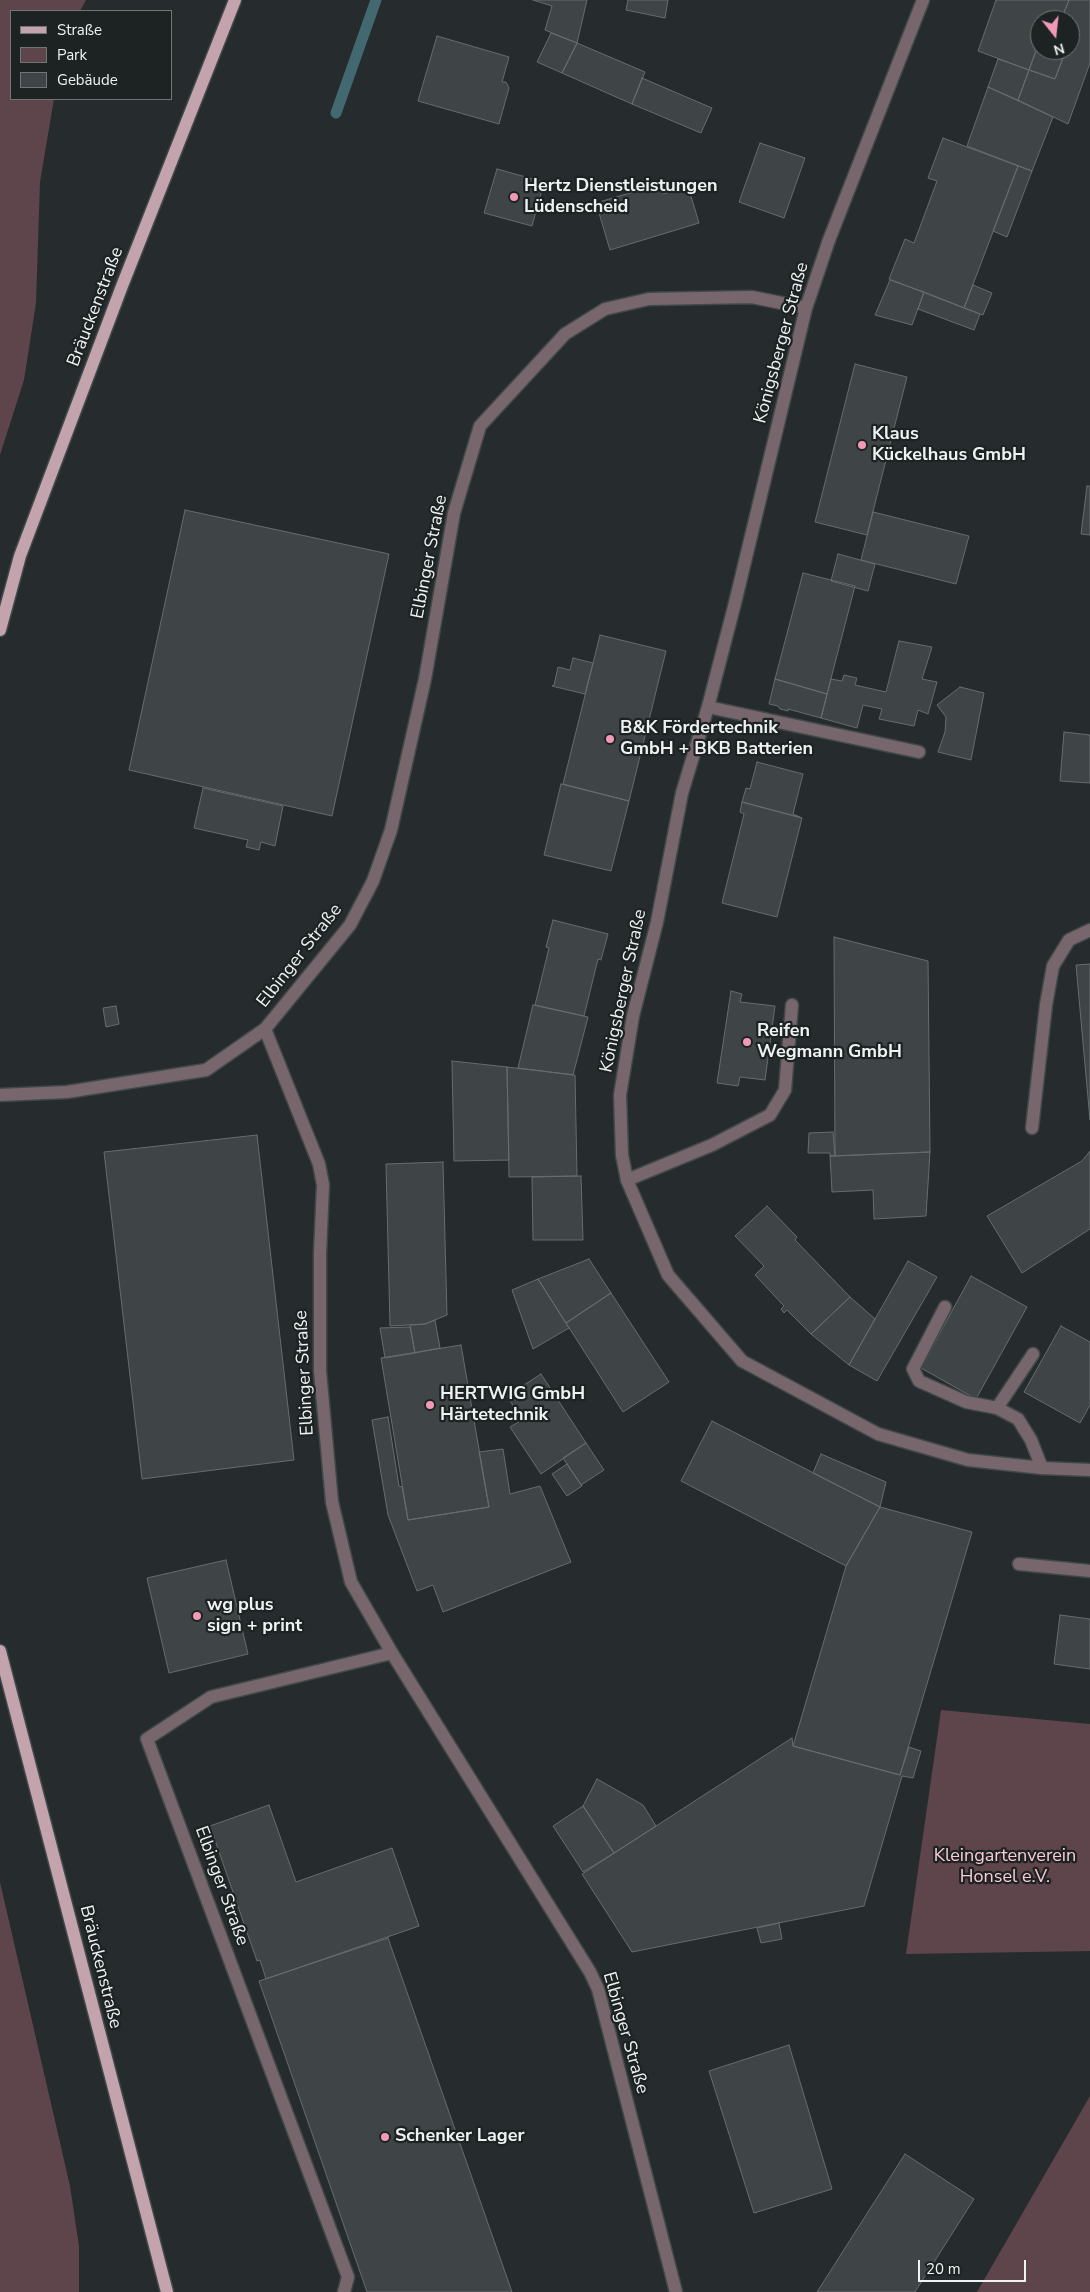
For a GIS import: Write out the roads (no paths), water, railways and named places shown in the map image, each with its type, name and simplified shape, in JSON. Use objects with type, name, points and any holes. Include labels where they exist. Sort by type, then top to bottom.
[{"type":"main road","name":"Bräuckenstraße","points":[[0,630],[24,547],[122,286],[235,0]]},
{"type":"main road","name":"Bräuckenstraße","points":[[0,1651],[167,2292]]},
{"type":"street","name":"Königsberger Straße","points":[[923,0],[829,240],[806,308],[708,706],[682,793],[657,922],[633,1016],[620,1096],[622,1155],[627,1180],[668,1275],[742,1361],[878,1434],[968,1460],[1042,1468],[1090,1470]]},
{"type":"street","name":"Elbinger Straße","points":[[0,1095],[67,1092],[206,1070],[265,1029],[350,925],[376,872],[391,830],[425,679],[454,513],[480,426],[565,334],[605,309],[649,299],[752,297],[806,308]]},
{"type":"street","points":[[708,706],[919,752]]},
{"type":"street","points":[[1032,1128],[1046,1004],[1053,966],[1069,940],[1090,930]]},
{"type":"street","points":[[627,1180],[712,1145],[770,1115],[784,1090],[792,1006]]},
{"type":"street","name":"Elbinger Straße","points":[[265,1029],[319,1164],[323,1185],[320,1253],[320,1372],[332,1502],[351,1582],[392,1653],[590,1972],[598,1989],[676,2292]]},
{"type":"street","points":[[945,1307],[913,1369],[919,1381],[966,1402],[997,1408],[1018,1419],[1031,1440],[1042,1468]]},
{"type":"street","points":[[997,1408],[1033,1354]]},
{"type":"street","points":[[1019,1564],[1090,1571]]},
{"type":"street","name":"Elbinger Straße","points":[[344,2292],[348,2277],[147,1739],[211,1697],[392,1653]]},
{"type":"waterway","points":[[336,113],[376,0]]},
{"type":"place","name":"Hertz Dienstleistungen Lüdenscheid","points":[[514,197]]},
{"type":"place","name":"Klaus Kückelhaus GmbH","points":[[862,445]]},
{"type":"place","name":"B&K Fördertechnik GmbH + BKB Batterien","points":[[610,739]]},
{"type":"place","name":"Reifen Wegmann GmbH","points":[[747,1042]]},
{"type":"place","name":"HERTWIG GmbH Härtetechnik","points":[[430,1405]]},
{"type":"place","name":"wg plus sign + print","points":[[197,1616]]},
{"type":"place","name":"Schenker Lager","points":[[385,2137]]},
{"type":"park label","name":"Kleingartenverein Honsel e.V.","points":[[1005,1867]]}]
